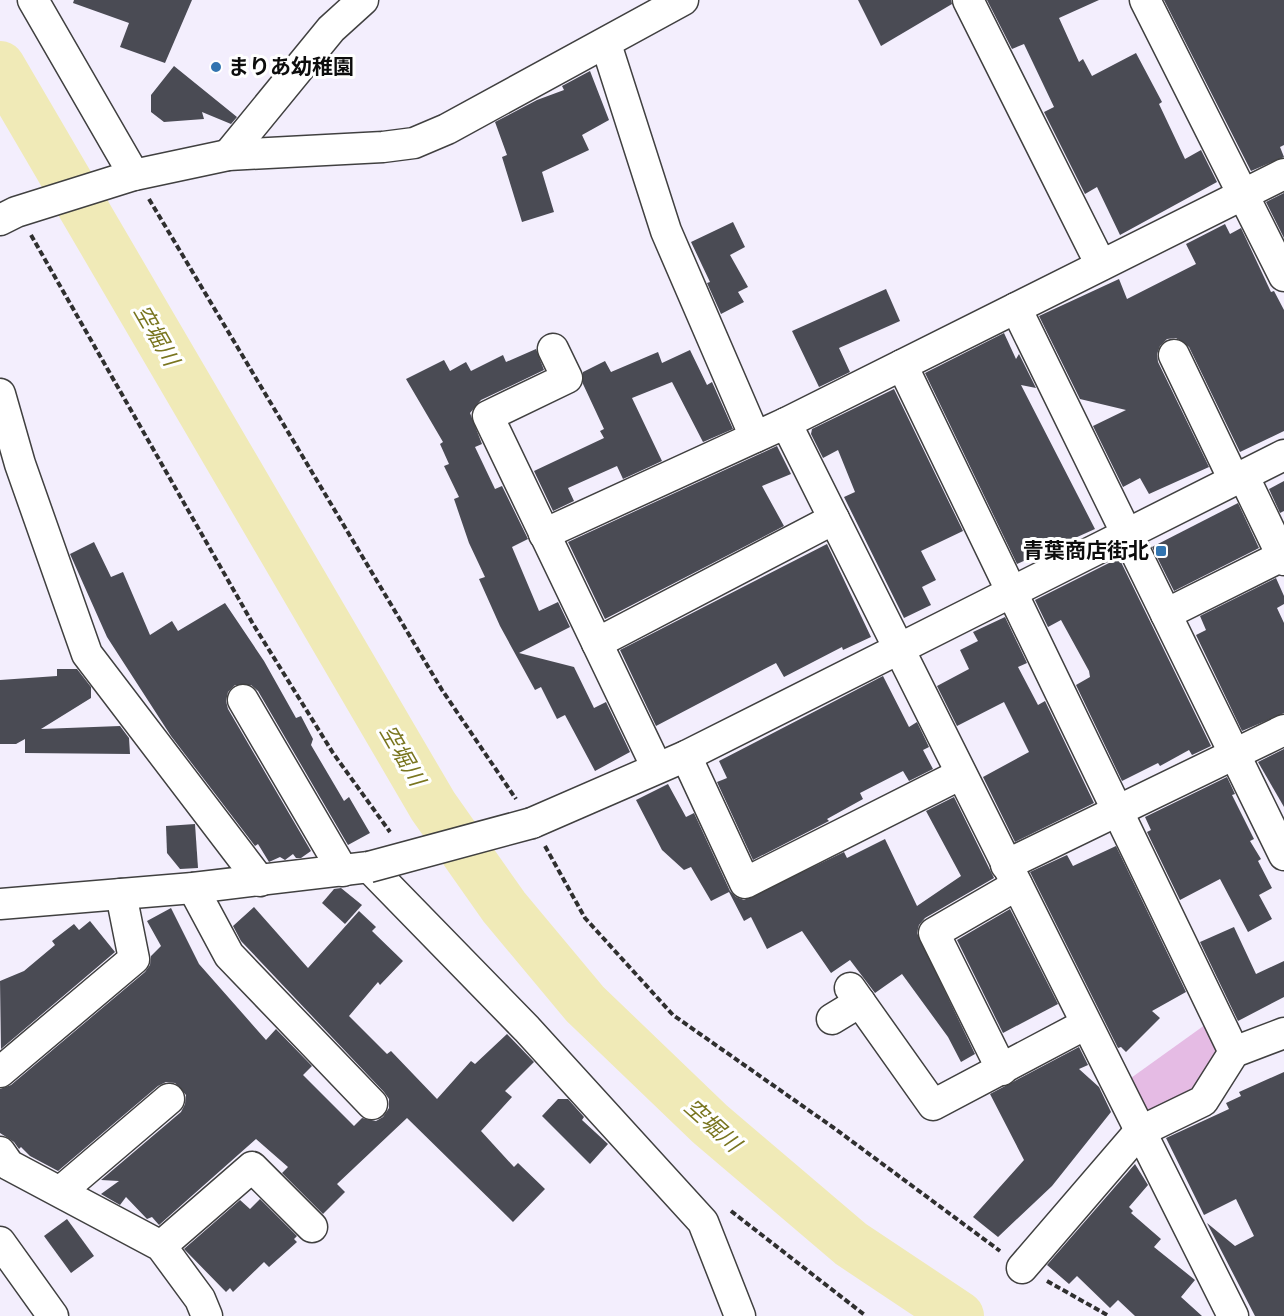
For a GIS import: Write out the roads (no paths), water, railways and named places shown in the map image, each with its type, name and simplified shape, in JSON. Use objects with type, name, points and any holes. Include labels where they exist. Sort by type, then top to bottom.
[{"type":"street","points":[[33,0],[130,176]]},
{"type":"street","points":[[228,155],[331,29],[363,0]]},
{"type":"street","points":[[8,216],[130,176],[228,155],[383,147],[414,143],[447,129],[683,0]]},
{"type":"street","points":[[968,0],[1101,265]]},
{"type":"street","points":[[1145,0],[1284,276]]},
{"type":"street","points":[[606,44],[666,231],[755,437]]},
{"type":"street","points":[[544,534],[786,423],[1284,174]]},
{"type":"street","points":[[1016,308],[1284,855]]},
{"type":"street","points":[[553,349],[567,378],[488,416],[657,768]]},
{"type":"street","points":[[1166,614],[1283,558],[1174,355]]},
{"type":"street","points":[[902,365],[1234,1052]]},
{"type":"street","points":[[0,393],[20,464],[87,654],[260,881]]},
{"type":"street","points":[[786,423],[1233,1316]]},
{"type":"street","points":[[0,904],[193,888],[356,869],[408,858],[532,823],[686,756],[1126,532],[1284,455]]},
{"type":"street","points":[[597,643],[834,519]]},
{"type":"street","points":[[243,700],[356,869],[528,1029],[703,1222],[740,1316]]},
{"type":"street","points":[[1002,1070],[933,933],[1012,875],[1117,811],[1284,730]]},
{"type":"street","points":[[686,756],[745,883],[961,774]]},
{"type":"street","points":[[193,888],[229,955],[372,1104]]},
{"type":"street","points":[[0,1072],[134,959],[121,894]]},
{"type":"street","points":[[832,1019],[855,995],[933,1105],[1086,1024]]},
{"type":"street","points":[[1022,1268],[1139,1132],[1203,1101],[1234,1052],[1284,1033]]},
{"type":"street","points":[[61,1191],[169,1099]]},
{"type":"street","points":[[3,1163],[61,1191],[161,1246],[200,1299],[207,1316]]},
{"type":"street","points":[[161,1246],[252,1167],[312,1227]]},
{"type":"street","points":[[0,1242],[53,1316]]},
{"type":"waterway","name":"空堀川","points":[[0,66],[433,806],[504,907],[585,1004],[710,1124],[851,1244],[959,1316]]},
{"type":"place","name":"まりあ幼稚園","points":[[216,67]]},
{"type":"place","name":"青葉商店街北","points":[[1161,551]]}]
